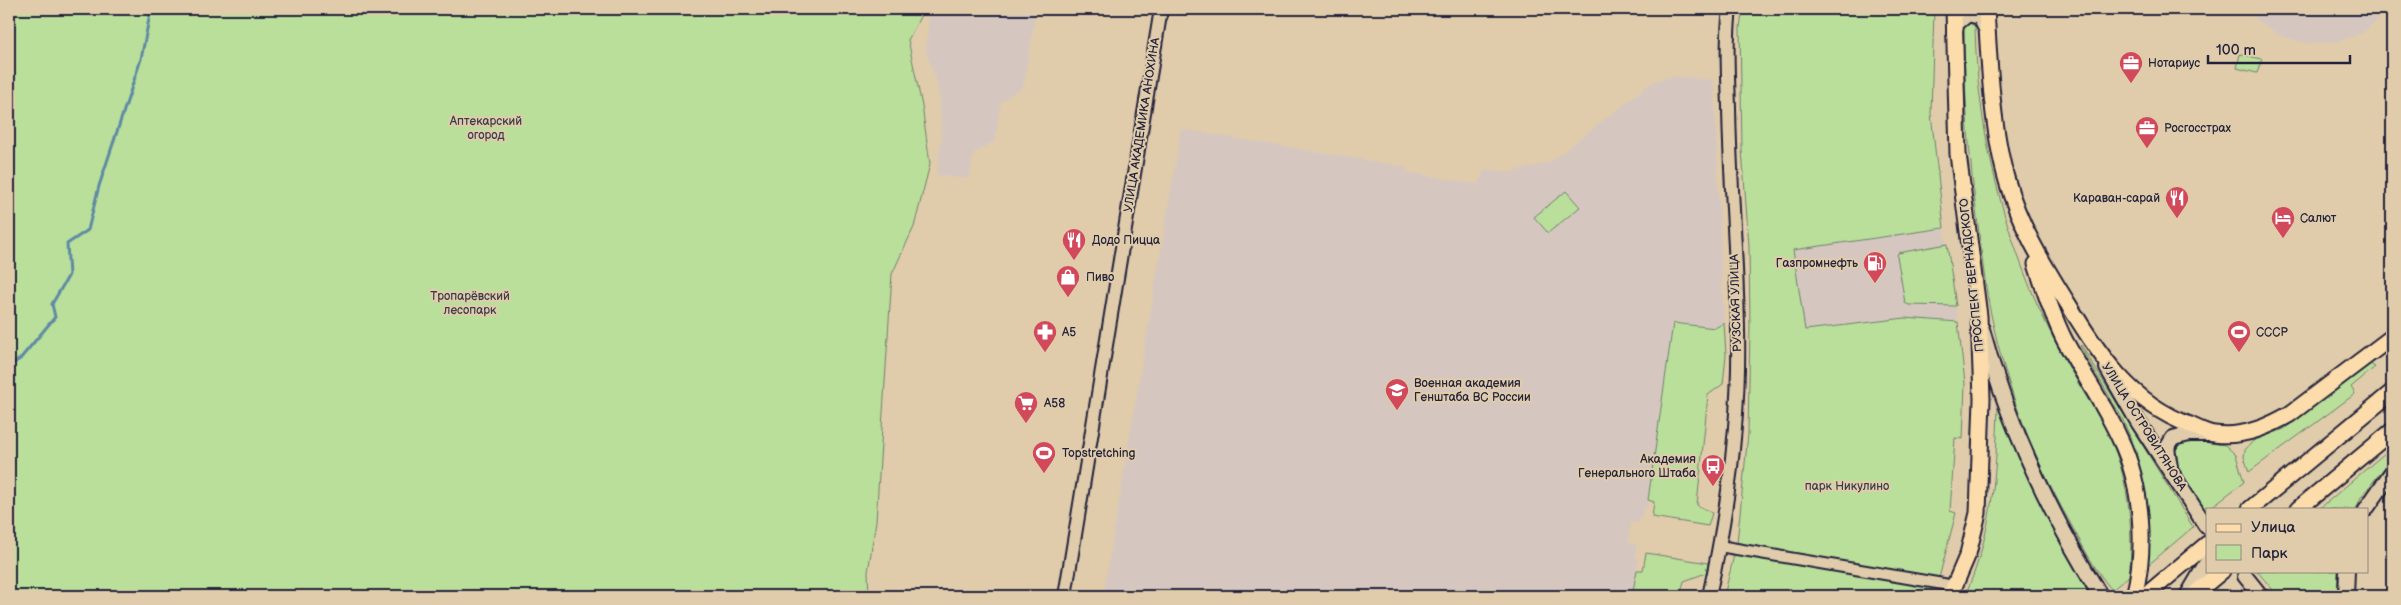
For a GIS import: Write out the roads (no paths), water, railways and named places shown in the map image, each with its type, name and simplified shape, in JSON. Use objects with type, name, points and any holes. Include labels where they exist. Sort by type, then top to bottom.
[{"type":"main road","name":"ПРОСПЕКТ ВЕРНАДСКОГО","points":[[1953,591],[1974,533],[1980,492],[1982,399],[1979,316],[1958,154],[1954,9]]},
{"type":"main road","points":[[1986,9],[2001,158],[2056,322],[2113,424],[2128,458],[2136,492],[2140,524],[2140,560],[2134,596]]},
{"type":"main road","points":[[1954,33],[1957,23],[1968,14],[1980,17],[1987,32]]},
{"type":"main road","points":[[2020,218],[2046,269],[2099,353],[2127,384],[2158,410],[2214,434]]},
{"type":"main road","points":[[1979,316],[2025,452],[2049,503],[2100,595]]},
{"type":"main road","points":[[2174,477],[2167,455],[2169,442],[2173,438],[2189,434],[2246,432],[2274,423],[2290,414],[2392,337]]},
{"type":"main road","name":"УЛИЦА ОСТРОВИТЯНОВА","points":[[2099,353],[2138,422],[2206,526]]},
{"type":"main road","points":[[2254,506],[2392,392]]},
{"type":"main road","points":[[2299,508],[2392,431]]},
{"type":"main road","points":[[2367,508],[2392,472]]},
{"type":"main road","points":[[2144,596],[2206,545]]},
{"type":"main road","points":[[2187,596],[2206,564]]},
{"type":"main road","points":[[2192,596],[2221,572]]},
{"type":"main road","points":[[2346,596],[2347,572]]},
{"type":"main road","points":[[2245,576],[2262,596]]},
{"type":"street","name":"УЛИЦА АКАДЕМИКА АНОХИНА","points":[[1065,596],[1160,9]]},
{"type":"street","name":"РУЗСКАЯ УЛИЦА","points":[[1709,596],[1719,546],[1730,469],[1738,369],[1727,33],[1730,9]]},
{"type":"street","points":[[1719,546],[1953,591]]},
{"type":"waterway","points":[[9,366],[20,359],[55,317],[52,304],[69,275],[67,244],[88,230],[99,186],[141,59],[151,9]]},
{"type":"place","name":"Нотариус","points":[[2131,84]]},
{"type":"place","name":"Росгосстрах","points":[[2147,149]]},
{"type":"place","name":"Караван-сарай","points":[[2177,219]]},
{"type":"place","name":"Салют","points":[[2283,239]]},
{"type":"place","name":"Додо Пицца","points":[[1074,261]]},
{"type":"place","name":"Газпромнефть","points":[[1875,284]]},
{"type":"place","name":"Пиво","points":[[1068,298]]},
{"type":"place","name":"А5","points":[[1045,353]]},
{"type":"place","name":"СССР","points":[[2239,353]]},
{"type":"place","name":"Военная академия Генштаба ВС России","points":[[1397,411]]},
{"type":"place","name":"А58","points":[[1026,424]]},
{"type":"place","name":"Topstretching","points":[[1044,474]]},
{"type":"place","name":"Академия Генерального Штаба","points":[[1713,487]]},
{"type":"park label","name":"Аптекарский огород","points":[[486,128]]},
{"type":"park label","name":"Тропарёвский лесопарк","points":[[470,303]]},
{"type":"park label","name":"парк Никулино","points":[[1847,486]]}]
